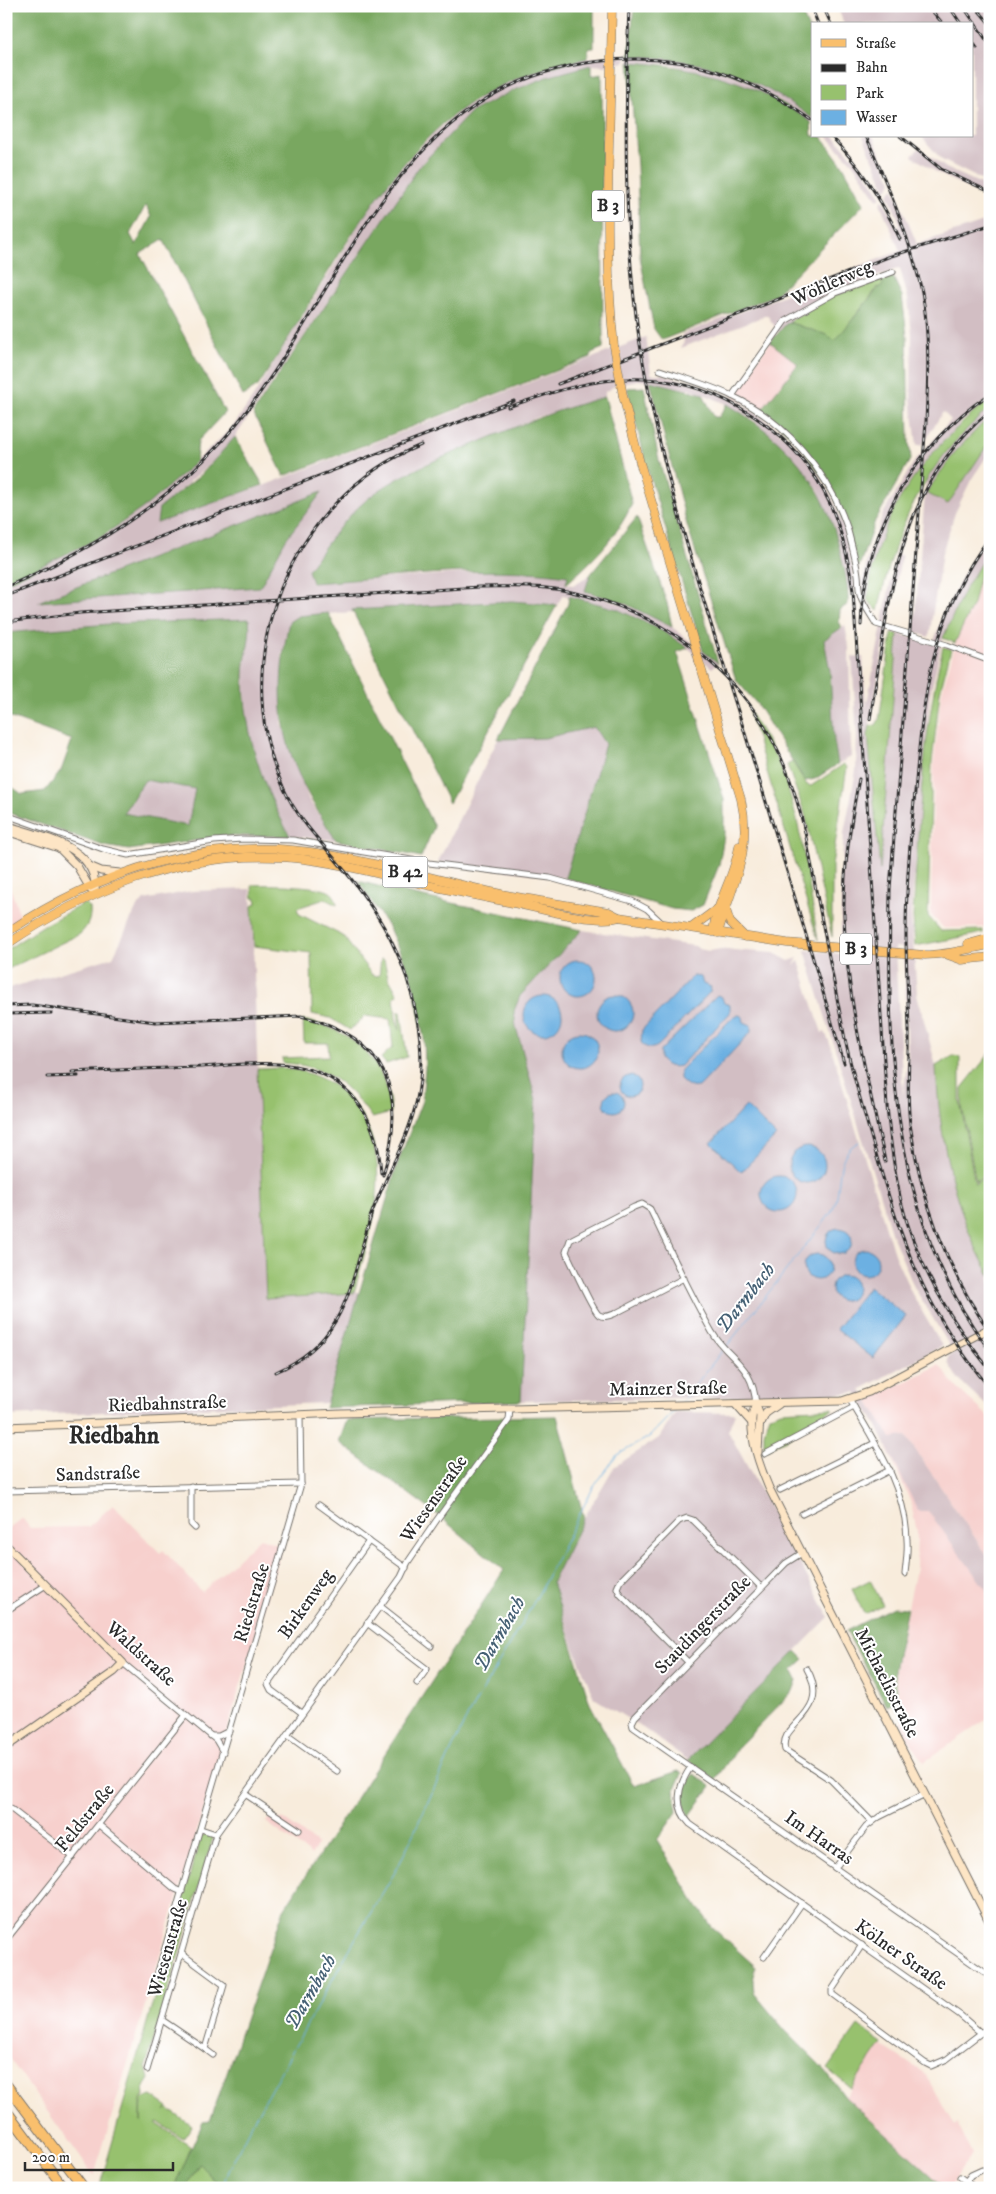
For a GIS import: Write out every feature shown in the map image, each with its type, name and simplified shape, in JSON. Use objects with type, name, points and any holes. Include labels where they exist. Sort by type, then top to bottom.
[{"type":"highway","points":[[6,2084],[84,2188]]},
{"type":"highway","points":[[6,2110],[64,2188]]},
{"type":"main road","name":"B 3","points":[[612,6],[607,240],[609,296],[614,346],[623,396],[640,463],[737,786],[740,827],[739,850],[716,932],[745,937],[869,950],[948,955],[962,960],[990,957]]},
{"type":"main road","points":[[6,825],[61,842],[76,852],[89,866],[101,871],[120,873]]},
{"type":"main road","points":[[6,830],[59,848],[91,884]]},
{"type":"main road","name":"B 42","points":[[6,933],[43,909],[91,884],[120,873],[167,859],[211,852],[253,849],[323,854],[503,894],[609,912],[619,917],[716,932]]},
{"type":"main road","name":"B 42","points":[[6,945],[49,917],[95,894],[134,879],[177,868],[236,858],[275,857],[332,863],[445,890],[561,913],[609,920],[619,917]]},
{"type":"main road","points":[[89,866],[91,884],[95,894]]},
{"type":"main road","points":[[691,928],[723,908],[730,922],[745,937]]},
{"type":"main road","points":[[962,949],[968,944],[990,938]]},
{"type":"main road","name":"B 3","points":[[948,955],[962,949],[990,945]]},
{"type":"main road","name":"Mainzer Straße","points":[[329,1414],[685,1404],[852,1403],[869,1392],[990,1328]]},
{"type":"main road","name":"Michaelisstraße","points":[[756,1404],[752,1412],[752,1423],[768,1488],[990,1923]]},
{"type":"main road","name":"Michaelisstraße","points":[[756,1404],[759,1411],[761,1456]]},
{"type":"main road","points":[[760,1426],[766,1413],[779,1404]]},
{"type":"main road","points":[[736,1405],[752,1423]]},
{"type":"main road","name":"Riedbahnstraße","points":[[6,1427],[329,1414]]},
{"type":"main road","name":"Waldstraße","points":[[6,1545],[123,1662]]},
{"type":"main road","points":[[6,1747],[114,1672],[123,1662]]},
{"type":"street","name":"Wöhlerweg","points":[[732,396],[785,321],[835,294],[893,272]]},
{"type":"street","points":[[660,370],[732,396],[768,418],[799,446],[819,472],[833,495],[847,528],[858,575],[859,593],[876,624],[990,660]]},
{"type":"street","points":[[6,815],[103,849],[128,855],[214,841],[293,840],[429,863],[550,878],[632,901],[647,909],[663,924]]},
{"type":"street","points":[[684,1278],[614,1314],[603,1317],[597,1314],[591,1303],[566,1252],[567,1245],[570,1240],[642,1204],[650,1209],[684,1278],[719,1342],[746,1371],[755,1390],[756,1404]]},
{"type":"street","points":[[761,1456],[852,1403],[890,1470],[903,1512],[907,1539],[905,1574]]},
{"type":"street","name":"Wiesenstraße","points":[[147,2070],[216,1834],[380,1606],[436,1521],[509,1420],[510,1408]]},
{"type":"street","points":[[300,1415],[302,1484]]},
{"type":"street","points":[[780,1490],[875,1443]]},
{"type":"street","points":[[802,1514],[890,1470]]},
{"type":"street","name":"Sandstraße","points":[[6,1492],[302,1484]]},
{"type":"street","name":"Riedstraße","points":[[155,1982],[302,1484]]},
{"type":"street","points":[[191,1486],[190,1524],[195,1528]]},
{"type":"street","points":[[319,1505],[406,1568]]},
{"type":"street","points":[[688,1662],[620,1594],[617,1588],[620,1581],[678,1521],[687,1518],[694,1520],[761,1587]]},
{"type":"street","name":"Birkenweg","points":[[302,1713],[271,1690],[268,1684],[369,1541]]},
{"type":"street","name":"Staudingerstraße","points":[[632,1724],[635,1717],[761,1587],[788,1561],[802,1553]]},
{"type":"street","points":[[6,1611],[46,1585]]},
{"type":"street","points":[[380,1606],[431,1646]]},
{"type":"street","points":[[367,1623],[427,1669],[417,1684]]},
{"type":"street","name":"Waldstraße","points":[[123,1662],[220,1744],[223,1753]]},
{"type":"street","points":[[807,1669],[814,1684],[812,1702],[806,1714],[784,1740],[786,1750],[831,1780],[872,1822]]},
{"type":"street","name":"Feldstraße","points":[[6,1940],[186,1715]]},
{"type":"street","name":"Im Harras","points":[[632,1724],[633,1728],[990,1976]]},
{"type":"street","points":[[211,1736],[220,1736],[229,1730]]},
{"type":"street","points":[[287,1735],[337,1771]]},
{"type":"street","name":"Kölner Straße","points":[[691,1767],[683,1778],[679,1794],[680,1808],[685,1818],[698,1830],[966,2019],[981,2033]]},
{"type":"street","points":[[245,1794],[299,1830]]},
{"type":"street","points":[[835,1868],[859,1834],[872,1822],[925,1794]]},
{"type":"street","points":[[6,1805],[73,1857]]},
{"type":"street","points":[[99,1825],[182,1892]]},
{"type":"street","points":[[201,1828],[216,1834]]},
{"type":"street","points":[[764,1957],[802,1903]]},
{"type":"street","points":[[862,1945],[832,1990],[834,1998],[931,2066],[947,2060],[990,2026]]},
{"type":"street","points":[[182,1954],[224,1985],[205,2049]]},
{"type":"street","points":[[162,2020],[214,2055]]},
{"type":"street","points":[[966,2181],[971,2175],[982,2170]]},
{"type":"street","points":[[960,2177],[975,2188]]},
{"type":"shaded area","points":[[837,6],[990,6],[990,184],[942,160],[923,138],[974,138],[974,22],[843,22]]},
{"type":"shaded area","points":[[626,56],[625,62],[605,66],[591,65],[547,77],[510,92],[471,112],[419,167],[235,437],[220,455],[160,508],[157,522],[263,486],[646,337],[651,374],[663,374],[721,393],[761,416],[798,448],[813,467],[831,496],[844,527],[856,588],[847,592],[844,565],[834,526],[818,489],[795,458],[754,420],[727,404],[694,390],[638,380],[618,384],[605,392],[605,397],[538,417],[415,469],[377,492],[347,518],[308,570],[312,583],[495,571],[538,571],[568,576],[566,584],[573,585],[590,575],[585,591],[649,614],[672,627],[718,663],[712,668],[688,648],[661,630],[617,609],[563,595],[557,605],[512,601],[297,616],[282,654],[282,724],[309,800],[336,840],[290,836],[263,784],[248,729],[244,675],[250,631],[109,624],[6,633],[6,583],[101,537],[147,505],[232,428],[254,396],[362,220],[390,180],[431,136],[462,109],[497,87],[540,70],[588,58]],"holes":[[[321,493],[286,539],[260,587],[40,602]]]},
{"type":"shaded area","points":[[629,56],[664,57],[720,68],[774,92],[811,117],[811,122],[779,100],[725,78],[671,64],[629,62]]},
{"type":"shaded area","points":[[829,138],[836,138],[863,169],[881,196],[878,200],[853,164]]},
{"type":"shaded area","points":[[864,138],[874,138],[892,182],[886,190]]},
{"type":"shaded area","points":[[919,148],[946,168],[990,188],[990,196],[971,190],[938,173],[912,156]]},
{"type":"shaded area","points":[[894,188],[917,244],[990,220],[990,399],[963,420],[898,501],[875,558],[867,600],[861,589],[867,559],[883,514],[914,462],[951,420],[943,412],[922,445],[917,445],[911,399],[912,334],[908,299],[900,268],[856,284],[778,331],[767,315],[681,348],[684,342],[682,334],[900,251],[880,203],[883,199],[899,229],[900,223],[888,194]]},
{"type":"shaded area","points":[[770,342],[798,364],[761,412],[732,396]]},
{"type":"shaded area","points":[[990,408],[990,416],[956,451],[926,493],[948,504],[990,441],[990,451],[971,480],[955,513],[942,553],[929,637],[914,632],[926,481],[943,454],[968,426]]},
{"type":"shaded area","points":[[990,533],[990,547],[964,591],[943,638],[930,695],[911,914],[917,994],[936,1066],[944,1140],[954,1187],[969,1230],[990,1275],[990,1409],[958,1379],[948,1363],[948,1357],[954,1353],[914,1287],[891,1232],[805,950],[841,954],[841,879],[844,833],[856,771],[857,736],[852,657],[863,657],[866,708],[896,553],[902,556],[894,589],[868,735],[880,866],[898,634],[933,643],[945,611],[963,575]],"holes":[[[895,947],[904,948],[908,1056],[903,1096]]]},
{"type":"shaded area","points":[[990,560],[990,927],[944,928],[931,915],[934,762],[941,696],[958,635],[973,604],[980,573]]},
{"type":"shaded area","points":[[845,625],[849,647],[851,757],[838,764],[834,741],[830,671],[824,640]]},
{"type":"shaded area","points":[[594,727],[605,744],[565,878],[438,862],[498,739],[545,738]]},
{"type":"shaded area","points":[[145,780],[195,789],[188,826],[122,813]]},
{"type":"shaded area","points":[[6,876],[21,918],[6,929]]},
{"type":"shaded area","points":[[251,889],[266,1299],[360,1292],[326,1403],[6,1416],[6,989],[113,957],[136,909],[144,900],[192,891]]},
{"type":"shaded area","points":[[582,930],[695,946],[709,951],[721,949],[774,953],[789,961],[798,958],[794,965],[799,961],[822,1033],[825,1032],[829,1041],[894,1254],[912,1294],[942,1346],[861,1389],[891,1438],[906,1436],[990,1560],[990,1595],[928,1511],[918,1511],[876,1424],[856,1392],[828,1395],[521,1401],[536,1100],[516,1027],[514,1011],[520,996]]},
{"type":"shaded area","points":[[939,1365],[958,1389],[990,1418],[990,1560],[906,1436],[891,1439],[868,1400]]},
{"type":"shaded area","points":[[676,1412],[735,1413],[728,1431],[829,1617],[688,1760],[640,1726],[594,1698],[574,1648],[552,1582],[584,1518],[614,1467],[659,1438]]},
{"type":"shaded area","points":[[898,1442],[990,1586],[990,1717],[924,1762],[904,1732],[895,1670],[916,1569],[917,1532],[911,1503],[886,1445]]},
{"type":"shaded area","points":[[113,1505],[160,1553],[163,1550],[202,1592],[260,1538],[282,1546],[94,2176],[6,2054],[6,1530],[22,1518],[30,1528],[88,1527]]},
{"type":"shaded area","points":[[272,1815],[279,1820],[282,1818],[318,1844],[311,1855],[266,1822]]},
{"type":"shaded area","points":[[881,2045],[927,2075],[954,2126],[957,2123],[972,2154],[950,2188],[945,2188],[924,2170],[845,2097]]},
{"type":"green space","points":[[6,6],[594,6],[594,48],[588,48],[588,58],[542,70],[498,87],[459,111],[423,142],[391,179],[362,220],[258,386],[243,396],[163,239],[140,254],[225,412],[198,441],[196,462],[147,505],[101,537],[6,583]],"holes":[[[146,205],[151,217],[136,245],[130,234]]]},
{"type":"green space","points":[[634,6],[799,6],[811,34],[811,117],[769,90],[726,72],[680,60],[629,56]]},
{"type":"green space","points":[[629,62],[678,67],[725,78],[747,86],[769,96],[811,122],[811,138],[822,138],[843,166],[864,204],[775,295],[662,340],[654,329],[640,257],[637,166]]},
{"type":"green space","points":[[591,65],[591,76],[602,74],[603,348],[591,353],[591,357],[284,476],[253,413],[419,167],[471,112],[510,92],[547,77]]},
{"type":"green space","points":[[892,275],[902,296],[907,336],[911,458],[875,521],[859,567],[857,566],[834,494],[799,444],[762,409],[798,364],[770,342],[788,322],[827,335],[835,341],[884,283],[879,279]]},
{"type":"green space","points":[[879,279],[885,282],[880,288],[878,287],[835,342],[826,335],[788,322],[829,298]]},
{"type":"green space","points":[[650,381],[703,394],[714,417],[719,417],[727,404],[768,432],[800,465],[824,504],[842,557],[847,584],[848,604],[840,610],[839,623],[841,628],[824,640],[830,671],[834,741],[838,764],[815,779],[805,781],[757,704],[736,680],[687,525]]},
{"type":"green space","points":[[644,387],[659,460],[718,663],[703,651],[648,471],[627,388]]},
{"type":"green space","points":[[605,397],[632,504],[604,548],[566,584],[568,576],[506,571],[440,573],[312,583],[308,570],[331,538],[348,517],[367,499],[389,484],[434,461],[520,425]]},
{"type":"green space","points":[[990,399],[990,408],[967,429],[947,452],[930,475],[916,499],[894,552],[878,611],[867,600],[872,568],[893,511],[920,469],[936,450]]},
{"type":"green space","points":[[990,416],[990,441],[948,504],[926,493],[956,451]]},
{"type":"green space","points":[[235,437],[263,485],[157,523],[159,508],[201,475]]},
{"type":"green space","points":[[322,492],[286,539],[260,587],[38,602]]},
{"type":"green space","points":[[637,517],[667,603],[672,627],[624,603],[585,591],[590,575]]},
{"type":"green space","points":[[990,548],[990,560],[980,573],[973,604],[955,643],[943,638],[964,591]]},
{"type":"green space","points":[[569,596],[617,609],[661,630],[688,648],[677,652],[724,799],[724,836],[719,865],[703,905],[691,911],[672,909],[565,878],[605,744],[594,727],[545,738],[498,739],[568,604]]},
{"type":"green space","points":[[512,601],[557,605],[449,803],[352,610]]},
{"type":"green space","points":[[328,613],[434,827],[421,857],[336,840],[304,787],[294,762],[286,737],[282,711],[281,684],[283,654],[289,622],[298,616]]},
{"type":"green space","points":[[249,619],[250,626],[244,676],[247,718],[256,759],[271,798],[290,836],[228,836],[129,850],[104,846],[6,812],[6,783],[22,794],[45,791],[61,771],[72,740],[6,716],[6,633],[109,624]],"holes":[[[145,780],[195,789],[188,826],[123,813]]]},
{"type":"green space","points":[[892,633],[898,634],[880,870],[868,735],[870,726],[876,725],[879,720]]},
{"type":"green space","points":[[943,647],[951,649],[940,692],[932,762],[928,916],[941,931],[983,930],[983,933],[915,946],[913,916],[922,781],[930,714]]},
{"type":"green space","points":[[749,712],[778,761],[785,779],[805,859],[818,940]]},
{"type":"green space","points":[[792,761],[807,785],[811,786],[844,764],[847,767],[832,865],[832,937],[805,814],[787,765]]},
{"type":"green space","points":[[358,881],[414,895],[582,930],[520,996],[514,1011],[516,1027],[536,1100],[521,1401],[325,1408],[398,1162],[422,1101],[425,1068],[424,1038],[412,979],[389,928]]},
{"type":"green space","points":[[252,885],[305,886],[324,890],[333,895],[337,905],[325,899],[297,908],[299,914],[343,936],[372,975],[379,976],[381,959],[384,960],[388,977],[398,995],[394,997],[396,1019],[400,1030],[398,1012],[401,1012],[407,1057],[386,1064],[381,1058],[393,1047],[390,1019],[365,1016],[350,1030],[330,1018],[312,1014],[311,953],[254,946],[252,906],[257,903],[256,898],[253,898]]},
{"type":"green space","points":[[85,903],[90,908],[90,916],[87,925],[80,934],[6,970],[6,950],[44,925]]},
{"type":"green space","points":[[303,1020],[321,1024],[337,1031],[364,1050],[375,1063],[383,1078],[391,1113],[372,1118],[354,1095],[334,1078],[311,1068],[283,1063],[282,1058],[329,1056],[328,1043],[304,1043]]},
{"type":"green space","points":[[990,1053],[990,1169],[976,1182],[962,1106],[962,1088]]},
{"type":"green space","points":[[953,1056],[960,1057],[960,1101],[975,1184],[990,1171],[990,1275],[977,1251],[967,1226],[958,1200],[945,1147],[936,1066]]},
{"type":"green space","points":[[257,1069],[291,1069],[315,1076],[335,1086],[351,1100],[363,1117],[371,1137],[376,1158],[378,1181],[374,1215],[354,1293],[266,1299]]},
{"type":"green space","points":[[832,1408],[832,1410],[799,1427],[801,1431],[764,1451],[764,1433],[770,1415],[781,1411]]},
{"type":"green space","points":[[557,1416],[584,1518],[552,1582],[590,1704],[634,1786],[678,1771],[682,1773],[675,1789],[677,1812],[657,1840],[699,1909],[714,1929],[756,1967],[753,1981],[754,1993],[784,2029],[825,2070],[845,2097],[945,2188],[222,2188],[199,2164],[186,2188],[174,2187],[203,2122],[210,2121],[283,1911],[504,1570],[439,1516],[339,1442],[347,1420]]},
{"type":"green space","points":[[870,1580],[883,1605],[864,1614],[852,1589]]},
{"type":"green space","points":[[893,1607],[907,1608],[894,1670],[897,1701],[887,1706],[846,1631]]},
{"type":"green space","points":[[796,1651],[804,1659],[792,1670],[797,1680],[793,1691],[739,1746],[715,1780],[688,1760]]},
{"type":"green space","points":[[694,1774],[711,1786],[689,1817],[685,1806],[684,1789],[689,1778]]},
{"type":"green space","points":[[207,1834],[213,1838],[146,2066],[149,2079],[144,2087],[145,2096],[141,2099],[141,2122],[142,2099],[152,2096],[192,2126],[183,2139],[158,2122],[156,2123],[191,2147],[175,2188],[101,2188],[100,2185],[201,1836]]},
{"type":"green space","points":[[858,2026],[882,2043],[851,2088],[827,2069]]},
{"type":"green space","points":[[199,2163],[222,2188],[186,2188]]},
{"type":"water","points":[[578,960],[585,961],[591,965],[595,971],[595,985],[591,991],[585,995],[578,996],[571,995],[565,991],[561,985],[560,978],[561,971],[565,965],[571,961]]},
{"type":"water","points":[[693,976],[701,977],[703,984],[711,987],[710,992],[657,1047],[645,1046],[641,1042],[642,1030]]},
{"type":"water","points":[[615,995],[622,996],[628,1000],[632,1006],[632,1020],[628,1026],[622,1030],[615,1031],[608,1030],[602,1026],[598,1020],[597,1013],[598,1006],[602,1000],[608,996]]},
{"type":"water","points":[[717,995],[722,997],[724,1003],[730,1005],[730,1013],[680,1066],[668,1066],[660,1059],[660,1051]]},
{"type":"water","points":[[543,996],[556,1002],[562,1015],[556,1028],[543,1034],[530,1028],[524,1015],[530,1002]]},
{"type":"water","points":[[739,1015],[743,1017],[744,1022],[751,1025],[751,1032],[700,1086],[692,1087],[687,1085],[680,1079],[680,1070],[734,1016]]},
{"type":"water","points":[[580,1032],[587,1033],[593,1037],[597,1043],[597,1057],[593,1063],[587,1067],[580,1068],[573,1067],[567,1063],[563,1057],[562,1050],[563,1043],[567,1037],[573,1033]]},
{"type":"water","points":[[630,1076],[637,1079],[640,1086],[637,1093],[630,1096],[623,1093],[620,1086],[623,1079]]},
{"type":"water","points":[[614,1092],[621,1095],[624,1102],[621,1109],[614,1112],[607,1109],[604,1102],[607,1095]]},
{"type":"water","points":[[746,1106],[776,1136],[741,1172],[711,1143]]},
{"type":"water","points":[[807,1147],[814,1148],[820,1152],[824,1158],[824,1172],[820,1178],[814,1182],[807,1183],[800,1182],[794,1178],[790,1172],[789,1165],[790,1158],[794,1152],[800,1148]]},
{"type":"water","points":[[779,1176],[786,1177],[792,1181],[796,1187],[796,1201],[792,1207],[786,1211],[779,1212],[772,1211],[766,1207],[762,1201],[761,1194],[762,1187],[766,1181],[772,1177]]},
{"type":"water","points":[[839,1228],[848,1232],[852,1241],[848,1250],[839,1254],[830,1250],[826,1241],[830,1232]]},
{"type":"water","points":[[865,1249],[874,1253],[878,1262],[874,1271],[865,1275],[856,1271],[852,1262],[856,1253]]},
{"type":"water","points":[[817,1254],[826,1258],[830,1267],[826,1276],[817,1280],[808,1276],[804,1267],[808,1258]]},
{"type":"water","points":[[844,1275],[853,1279],[857,1288],[853,1297],[844,1301],[835,1297],[831,1288],[835,1279]]},
{"type":"water","points":[[869,1287],[906,1316],[873,1358],[836,1329]]},
{"type":"waterway","name":"Darmbach","points":[[726,1347],[831,1213],[835,1204],[845,1155],[850,1148],[859,1142]]},
{"type":"waterway","name":"Darmbach","points":[[682,1402],[723,1350]]},
{"type":"waterway","name":"Darmbach","points":[[222,2188],[228,2171],[253,2121],[358,1934],[398,1867],[465,1721],[538,1595],[593,1488],[617,1455],[649,1437],[676,1409]]},
{"type":"railway","points":[[629,6],[626,173],[630,255],[639,338],[656,428],[692,561],[844,1063]]},
{"type":"railway","points":[[811,6],[817,22]]},
{"type":"railway","points":[[823,6],[830,22]]},
{"type":"railway","points":[[928,6],[941,22]]},
{"type":"railway","points":[[949,6],[960,22]]},
{"type":"railway","points":[[963,6],[974,22]]},
{"type":"railway","points":[[975,6],[990,24]]},
{"type":"railway","points":[[987,6],[990,9]]},
{"type":"railway","points":[[974,22],[987,41]]},
{"type":"railway","points":[[974,44],[977,48]]},
{"type":"railway","points":[[6,587],[95,543],[122,526],[149,507],[199,465],[222,441],[265,385],[379,204],[422,151],[473,107],[535,76],[611,60],[639,59],[666,61],[717,71],[765,91],[811,119]]},
{"type":"railway","points":[[833,138],[870,184],[900,239]]},
{"type":"railway","points":[[867,138],[905,232],[917,272],[925,308],[928,373],[926,422],[890,889],[890,1011],[894,1071],[901,1130],[913,1188],[931,1245],[956,1299],[990,1351]]},
{"type":"railway","points":[[902,138],[941,169],[990,192]]},
{"type":"railway","points":[[558,384],[888,257],[990,225]]},
{"type":"railway","points":[[508,407],[558,391],[609,380],[644,379],[673,382],[701,390],[728,401],[754,416],[778,434],[799,455],[816,479],[830,504],[844,547],[853,591],[887,1106],[896,1178],[907,1224],[925,1268],[948,1311],[990,1370]]},
{"type":"railway","points":[[861,625],[864,591],[872,558],[883,525],[898,494],[916,465],[938,438],[962,415],[990,394]]},
{"type":"railway","points":[[6,596],[514,401]]},
{"type":"railway","points":[[870,719],[891,593],[901,552],[915,513],[933,476],[958,442],[990,411]]},
{"type":"railway","points":[[369,1220],[410,1124],[416,1101],[420,1077],[421,1050],[417,1019],[399,956],[379,919],[367,900],[309,829],[289,800],[267,739],[262,688],[266,637],[281,588],[304,543],[336,503],[375,470],[421,445]]},
{"type":"railway","points":[[990,537],[970,566],[955,596],[942,627],[933,659],[918,758],[909,862],[906,933],[909,1041],[908,1100],[915,1151],[928,1206],[948,1259],[975,1309],[990,1332]]},
{"type":"railway","points":[[6,622],[80,613],[479,587],[534,587],[567,591],[605,601],[641,616],[674,635],[705,657],[732,684],[756,714],[776,747],[791,783],[805,834],[850,1061],[882,1175],[916,1271],[931,1301],[967,1359],[990,1388]]},
{"type":"railway","points":[[859,779],[846,864],[844,898],[846,946],[853,1008],[885,1161]]},
{"type":"railway","points":[[6,1006],[32,1005],[155,1022],[301,1016],[331,1025],[354,1038],[372,1054],[384,1073],[391,1094],[393,1119],[390,1145],[383,1175]]},
{"type":"railway","points":[[6,1014],[51,1013]]},
{"type":"railway","points":[[72,1072],[253,1064],[279,1064],[304,1068],[322,1074],[337,1083],[361,1107],[369,1121],[375,1138],[381,1173]]},
{"type":"railway","points":[[47,1077],[78,1076]]},
{"type":"railway","points":[[276,1372],[300,1359],[318,1344],[332,1326],[343,1307],[351,1286],[371,1216]]},
{"type":"district","name":"Riedbahn","points":[[114,1436]]}]
